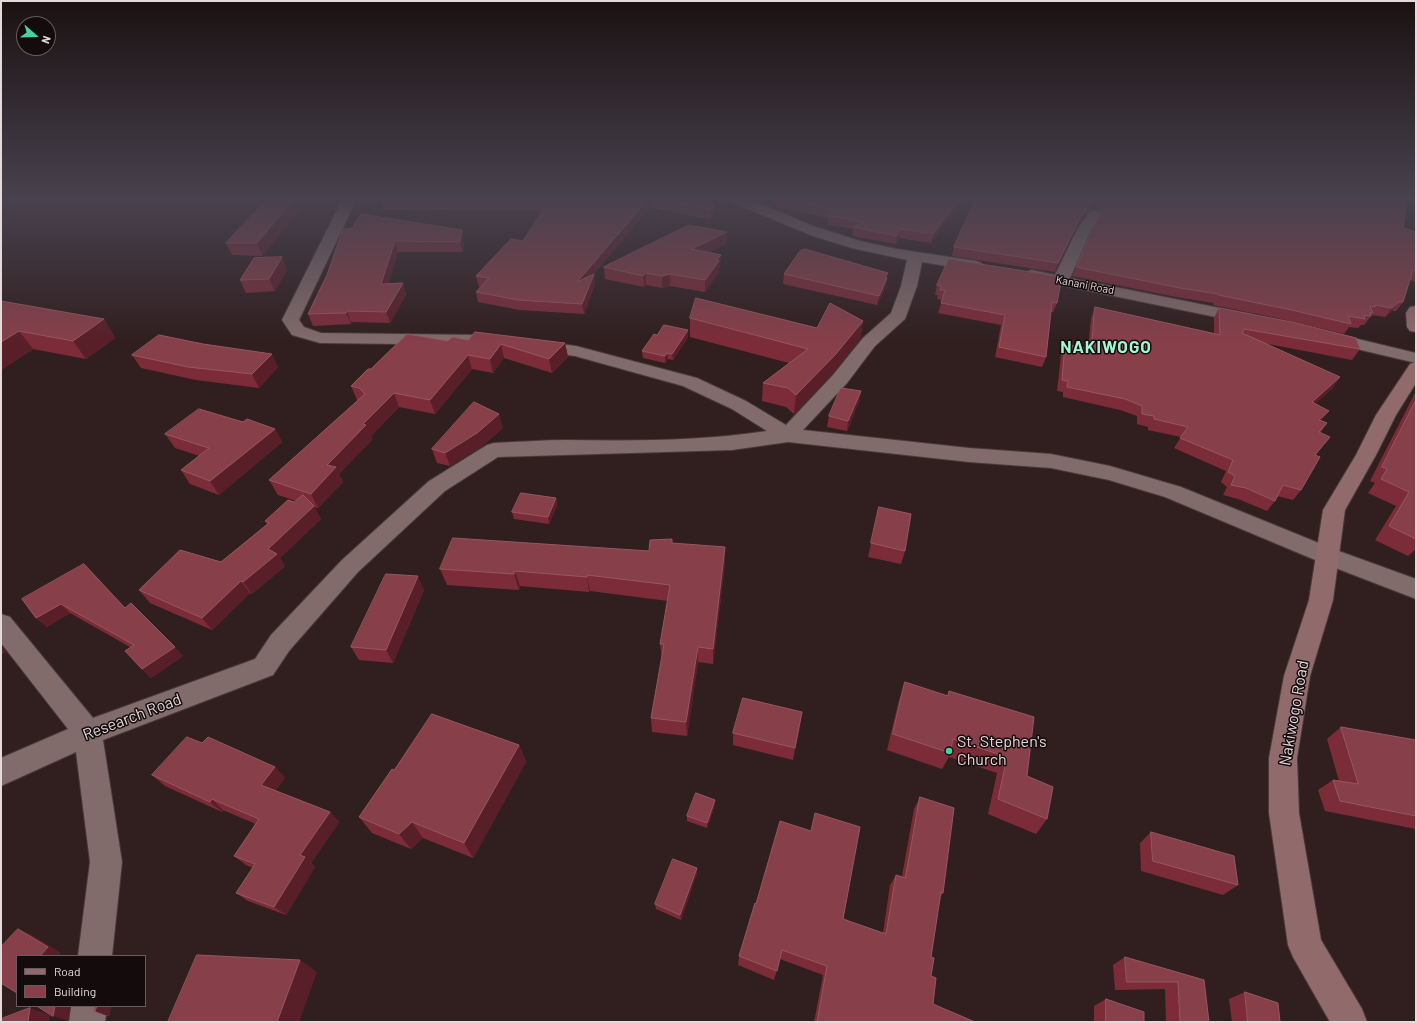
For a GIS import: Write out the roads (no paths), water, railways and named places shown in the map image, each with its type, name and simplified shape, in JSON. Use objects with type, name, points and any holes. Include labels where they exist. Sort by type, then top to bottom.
[{"type":"street","points":[[327,246],[290,320],[298,331],[320,338],[482,340],[576,350],[690,382],[739,405],[788,436],[968,455],[1052,461],[1110,473],[1173,492],[1328,556],[1416,589]]},
{"type":"street","points":[[870,246],[915,257],[992,269]]},
{"type":"street","points":[[1061,280],[1077,246]]},
{"type":"street","points":[[788,436],[807,413],[840,379],[869,342],[899,315],[909,286],[915,257]]},
{"type":"street","name":"Kanani Road","points":[[1015,272],[1061,280],[1263,322]]},
{"type":"street","points":[[1316,334],[1416,358]]},
{"type":"street","name":"Nakiwogo Road","points":[[1349,1022],[1305,945],[1284,813],[1283,758],[1297,676],[1321,600],[1334,510],[1366,455],[1386,415],[1416,368]]},
{"type":"street","name":"Research Road","points":[[1,772],[88,733],[264,666],[280,643],[360,556],[437,486],[494,450],[732,443],[788,436]]},
{"type":"street","points":[[1,624],[88,733],[106,862],[95,955]]},
{"type":"street","points":[[87,1022],[89,1007]]},
{"type":"place","name":"St. Stephen's Church","points":[[949,751]]},
{"type":"district","name":"NAKIWOGO","points":[[1106,347]]}]
